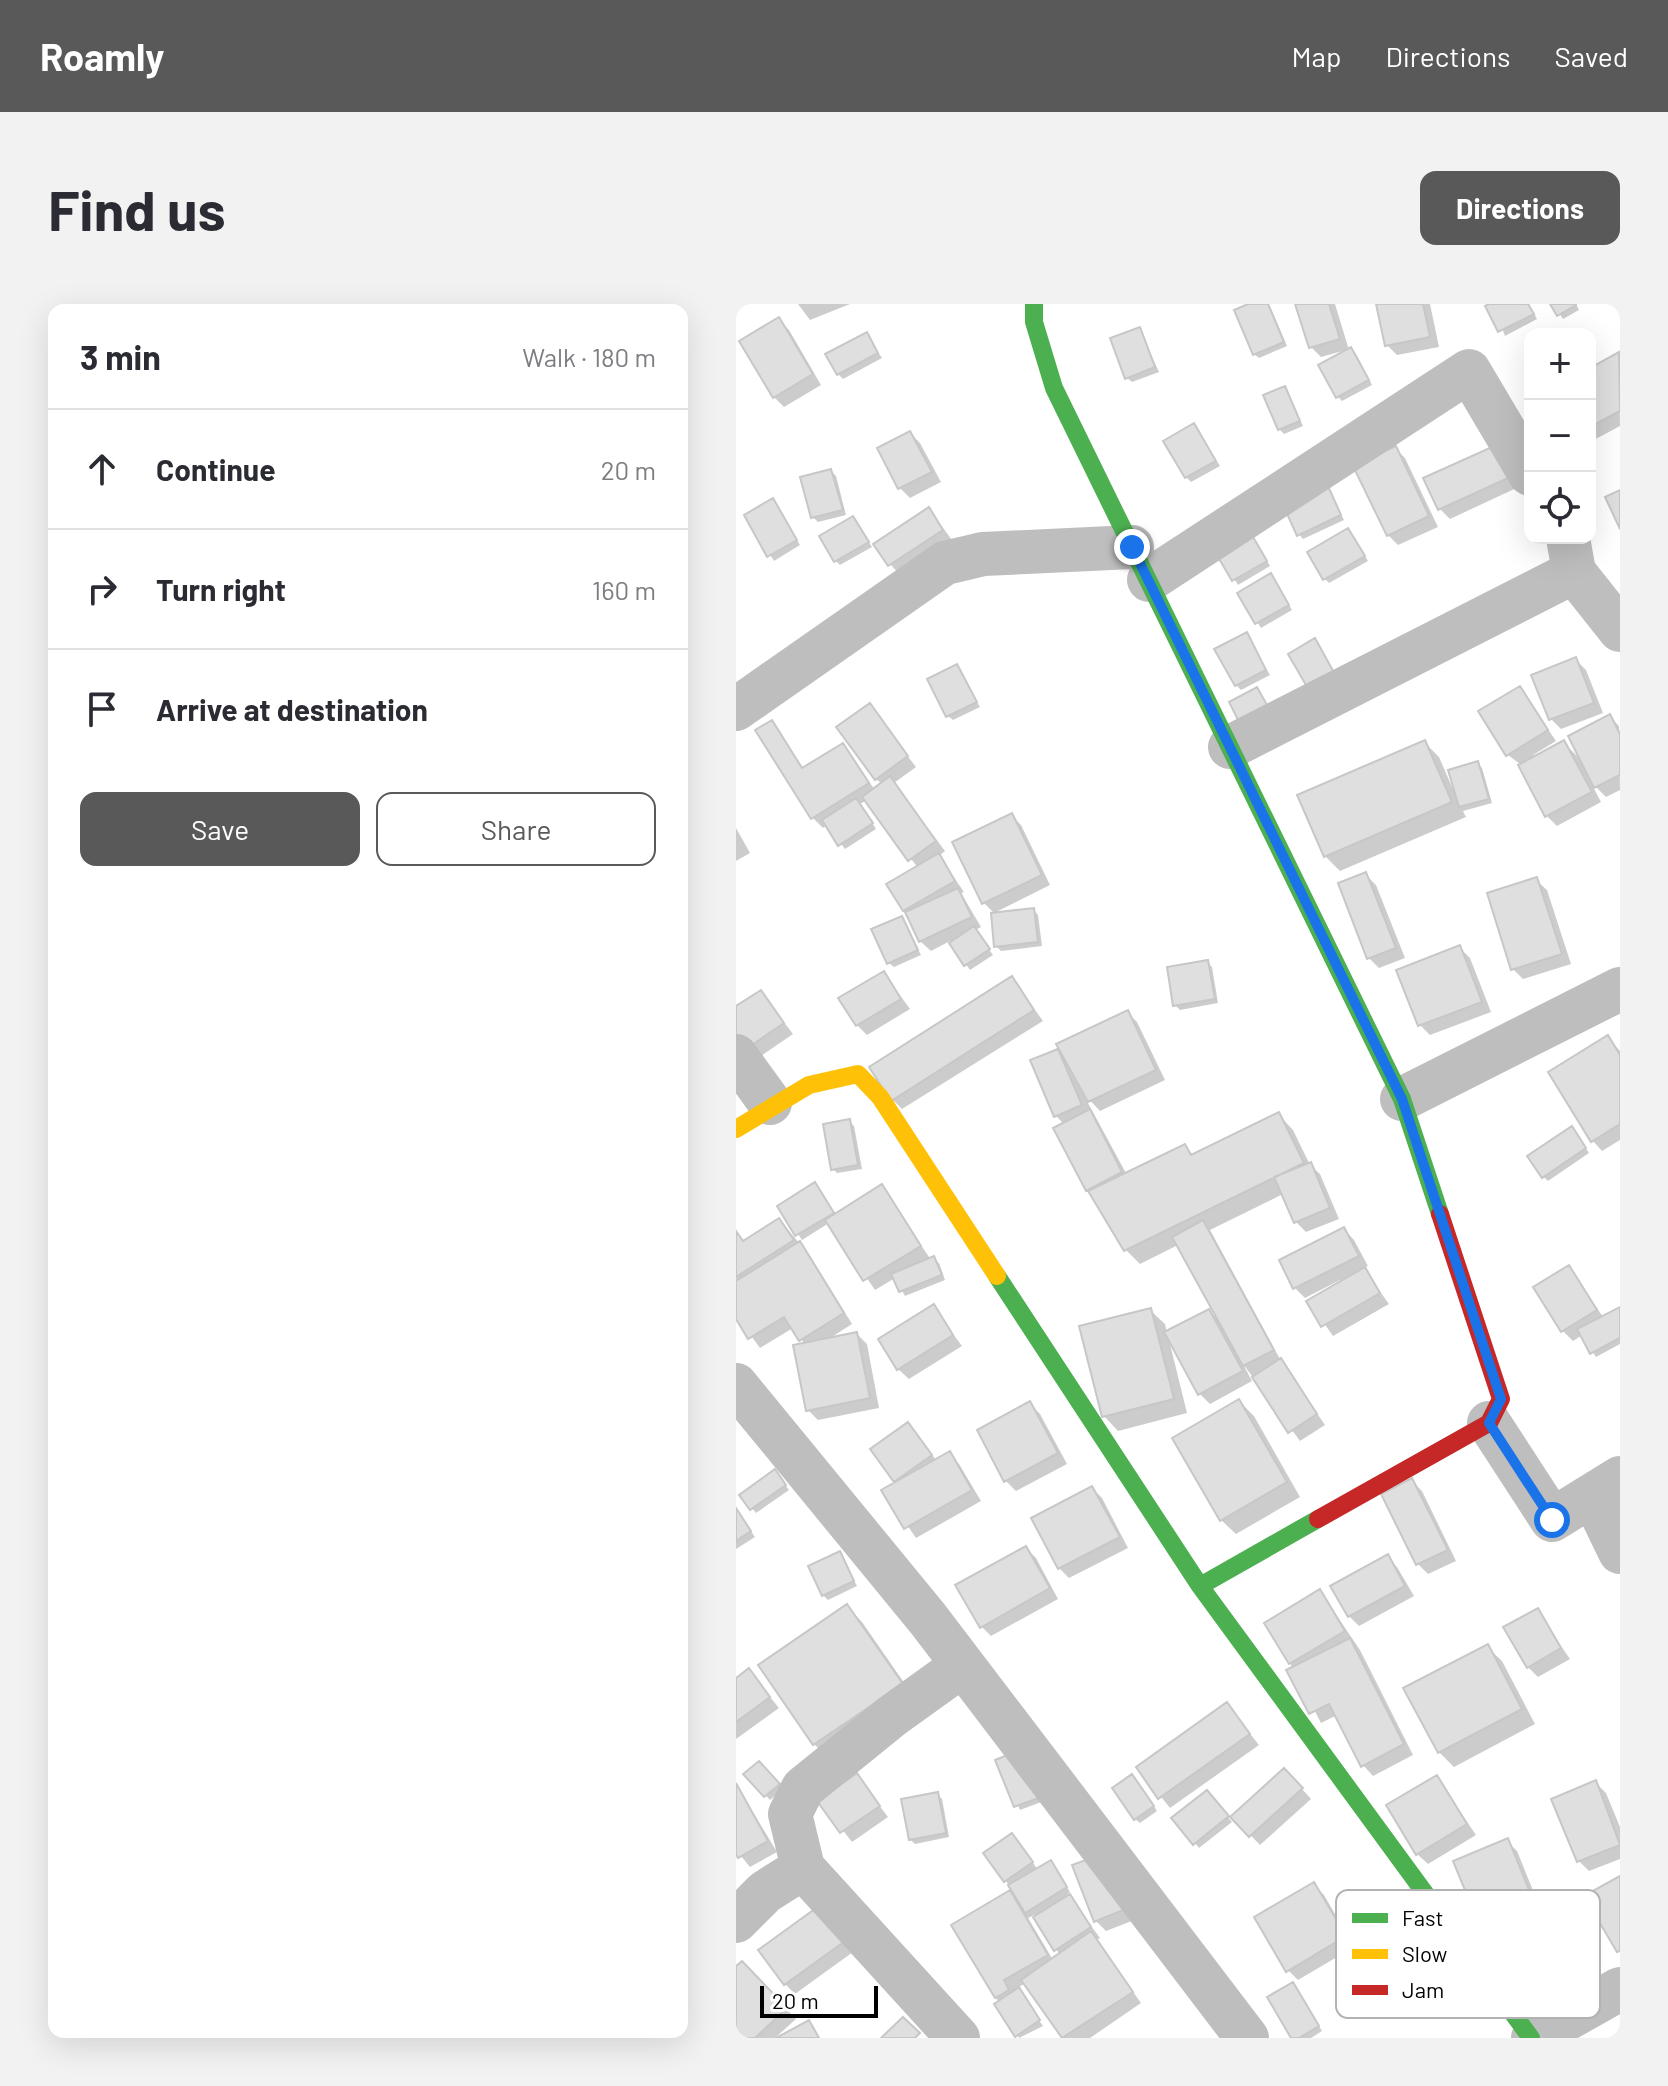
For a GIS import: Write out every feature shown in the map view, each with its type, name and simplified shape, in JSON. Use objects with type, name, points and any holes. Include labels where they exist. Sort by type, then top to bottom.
[{"type":"street","points":[[1034,304],[1034,322],[1054,388],[1402,1099],[1501,1399],[1489,1423],[1200,1586]]},
{"type":"street","points":[[736,709],[945,563],[983,554],[1140,564],[1469,371],[1529,472]]},
{"type":"street","points":[[1230,747],[1571,555],[1620,630]]},
{"type":"street","points":[[1402,1099],[1620,989]]},
{"type":"street","points":[[736,1056],[770,1103]]},
{"type":"street","points":[[736,1129],[770,1103],[833,1074],[858,1074],[880,1097],[1200,1586],[1423,1890]]},
{"type":"street","points":[[736,1385],[963,1665],[1247,2038]]},
{"type":"street","points":[[1489,1423],[1552,1520],[1606,1487],[1620,1552]]},
{"type":"street","points":[[958,2038],[803,1868],[790,1814],[803,1788],[892,1716],[963,1665]]},
{"type":"street","points":[[736,1921],[765,1892],[803,1868]]},
{"type":"street","points":[[1600,2000],[1620,1989]]},
{"type":"street","points":[[1517,2018],[1532,2038],[1568,2018]]},
{"type":"building","points":[[1248,304],[1268,304],[1284,342],[1253,355],[1234,310]]},
{"type":"building","points":[[1295,304],[1329,304],[1340,339],[1309,348]]},
{"type":"building","points":[[1376,304],[1423,304],[1430,337],[1385,346]]},
{"type":"building","points":[[1528,304],[1534,314],[1498,332],[1485,306]]},
{"type":"building","points":[[1550,304],[1576,304],[1576,305],[1557,316]]},
{"type":"building","points":[[779,317],[813,374],[773,398],[739,341]]},
{"type":"building","points":[[1140,327],[1155,367],[1125,379],[1110,338]]},
{"type":"building","points":[[867,332],[878,353],[837,375],[825,354]]},
{"type":"building","points":[[1351,347],[1369,380],[1336,398],[1318,365]]},
{"type":"building","points":[[1619,352],[1620,411],[1596,424],[1596,400],[1596,365]]},
{"type":"building","points":[[1285,386],[1300,421],[1278,430],[1263,395]]},
{"type":"building","points":[[1194,423],[1216,461],[1185,478],[1163,441]]},
{"type":"building","points":[[910,431],[932,472],[898,489],[877,448]]},
{"type":"building","points":[[1503,442],[1517,474],[1438,510],[1423,478]]},
{"type":"building","points":[[1396,446],[1429,516],[1387,536],[1353,466]]},
{"type":"building","points":[[831,469],[843,510],[811,518],[800,477]]},
{"type":"building","points":[[1328,486],[1341,515],[1297,536],[1284,507]]},
{"type":"building","points":[[1620,490],[1620,529],[1605,497]]},
{"type":"building","points":[[773,498],[797,540],[767,557],[744,515]]},
{"type":"building","points":[[929,507],[943,530],[888,566],[873,544]]},
{"type":"building","points":[[853,516],[869,542],[834,562],[819,536]]},
{"type":"building","points":[[1348,528],[1365,556],[1323,580],[1307,552]]},
{"type":"building","points":[[1249,530],[1267,561],[1232,581],[1214,550]]},
{"type":"building","points":[[1271,573],[1289,605],[1255,624],[1237,593]]},
{"type":"building","points":[[1247,632],[1266,670],[1235,686],[1214,649]]},
{"type":"building","points":[[1315,638],[1337,678],[1310,692],[1288,654]]},
{"type":"building","points":[[1576,657],[1594,703],[1549,720],[1531,675]]},
{"type":"building","points":[[957,664],[977,702],[946,717],[927,679]]},
{"type":"building","points":[[1520,686],[1548,730],[1506,756],[1478,711]]},
{"type":"building","points":[[1257,687],[1267,705],[1238,720],[1229,702]]},
{"type":"building","points":[[870,703],[908,756],[875,780],[836,727]]},
{"type":"building","points":[[1610,714],[1620,734],[1620,775],[1594,788],[1568,736]]},
{"type":"building","points":[[772,720],[802,768],[843,743],[869,783],[811,819],[755,730]]},
{"type":"building","points":[[1425,740],[1452,802],[1324,857],[1297,795]]},
{"type":"building","points":[[1564,740],[1592,792],[1545,817],[1518,765]]},
{"type":"building","points":[[1478,761],[1489,799],[1459,807],[1448,770]]},
{"type":"building","points":[[890,776],[936,841],[908,861],[862,797]]},
{"type":"building","points":[[856,798],[873,823],[838,846],[822,820]]},
{"type":"building","points":[[1012,813],[1042,875],[982,904],[952,842]]},
{"type":"building","points":[[939,853],[955,881],[903,911],[886,884]]},
{"type":"building","points":[[1366,872],[1396,948],[1367,959],[1338,883]]},
{"type":"building","points":[[1537,877],[1562,954],[1511,970],[1487,893]]},
{"type":"building","points":[[958,888],[972,917],[919,942],[905,912]]},
{"type":"building","points":[[1034,908],[1038,942],[994,947],[991,913]]},
{"type":"building","points":[[902,916],[918,950],[887,964],[871,929]]},
{"type":"building","points":[[974,926],[990,949],[964,966],[949,943]]},
{"type":"building","points":[[1460,945],[1482,1002],[1418,1026],[1396,970]]},
{"type":"building","points":[[1208,960],[1215,999],[1173,1006],[1167,967]]},
{"type":"building","points":[[884,971],[901,999],[856,1026],[838,998]]},
{"type":"building","points":[[1012,976],[1034,1010],[891,1101],[869,1067]]},
{"type":"building","points":[[761,990],[784,1023],[746,1049],[736,1034],[736,1006]]},
{"type":"building","points":[[1128,1010],[1156,1070],[1088,1102],[1056,1044]]},
{"type":"building","points":[[1608,1035],[1620,1055],[1620,1124],[1591,1142],[1548,1072]]},
{"type":"building","points":[[1058,1049],[1082,1105],[1054,1117],[1030,1060]]},
{"type":"building","points":[[1090,1109],[1122,1172],[1086,1191],[1053,1128]]},
{"type":"building","points":[[1279,1112],[1304,1163],[1124,1251],[1088,1191],[1185,1144],[1191,1155]]},
{"type":"building","points":[[850,1119],[858,1165],[831,1170],[823,1124]]},
{"type":"building","points":[[1572,1126],[1586,1148],[1542,1178],[1527,1156]]},
{"type":"building","points":[[1311,1162],[1330,1208],[1294,1223],[1274,1177]]},
{"type":"building","points":[[815,1182],[834,1213],[795,1236],[777,1206]]},
{"type":"building","points":[[882,1184],[921,1246],[863,1281],[825,1220]]},
{"type":"building","points":[[779,1218],[794,1240],[736,1277],[736,1231],[743,1241]]},
{"type":"building","points":[[1203,1220],[1274,1350],[1243,1366],[1172,1237]]},
{"type":"building","points":[[1344,1227],[1359,1256],[1293,1289],[1279,1260]]},
{"type":"building","points":[[800,1241],[844,1313],[799,1341],[784,1317],[748,1339],[736,1319],[736,1281]]},
{"type":"building","points":[[934,1256],[942,1275],[899,1292],[891,1274]]},
{"type":"building","points":[[1569,1265],[1597,1310],[1561,1332],[1533,1287]]},
{"type":"building","points":[[1365,1267],[1380,1293],[1321,1327],[1306,1301]]},
{"type":"building","points":[[934,1304],[953,1335],[897,1370],[878,1339]]},
{"type":"building","points":[[1620,1307],[1620,1338],[1590,1354],[1577,1329]]},
{"type":"building","points":[[1151,1308],[1174,1399],[1102,1417],[1079,1326]]},
{"type":"building","points":[[1209,1309],[1243,1371],[1198,1395],[1164,1332]]},
{"type":"building","points":[[857,1332],[870,1398],[806,1411],[793,1345]]},
{"type":"building","points":[[1281,1358],[1317,1414],[1288,1433],[1252,1377]]},
{"type":"building","points":[[1239,1399],[1287,1482],[1220,1521],[1172,1438]]},
{"type":"building","points":[[1030,1401],[1058,1453],[1004,1482],[977,1430]]},
{"type":"building","points":[[908,1422],[932,1455],[894,1482],[870,1449]]},
{"type":"building","points":[[950,1451],[972,1490],[904,1529],[881,1490]]},
{"type":"building","points":[[775,1469],[786,1485],[750,1510],[739,1495]]},
{"type":"building","points":[[1412,1478],[1448,1550],[1416,1565],[1381,1494]]},
{"type":"building","points":[[1092,1486],[1120,1537],[1058,1569],[1031,1518]]},
{"type":"building","points":[[736,1508],[751,1531],[736,1541]]},
{"type":"building","points":[[1026,1546],[1050,1588],[980,1628],[955,1585]]},
{"type":"building","points":[[840,1551],[854,1581],[822,1596],[808,1566]]},
{"type":"building","points":[[1388,1554],[1405,1586],[1348,1617],[1330,1586]]},
{"type":"building","points":[[1320,1589],[1345,1631],[1289,1664],[1264,1623]]},
{"type":"building","points":[[847,1604],[903,1684],[813,1745],[758,1665]]},
{"type":"building","points":[[1538,1608],[1561,1648],[1527,1668],[1503,1627]]},
{"type":"building","points":[[1350,1638],[1404,1744],[1361,1767],[1329,1704],[1309,1714],[1286,1670]]},
{"type":"building","points":[[1488,1644],[1522,1709],[1438,1753],[1403,1688]]},
{"type":"building","points":[[749,1668],[770,1697],[736,1722],[736,1678]]},
{"type":"building","points":[[1227,1702],[1250,1734],[1158,1799],[1136,1767]]},
{"type":"building","points":[[1022,1749],[1041,1797],[1014,1807],[995,1760]]},
{"type":"building","points":[[759,1761],[780,1784],[764,1797],[743,1774]]},
{"type":"building","points":[[1284,1768],[1303,1788],[1249,1837],[1230,1817]]},
{"type":"building","points":[[857,1773],[880,1806],[840,1833],[817,1801]]},
{"type":"building","points":[[1132,1774],[1154,1806],[1134,1820],[1112,1788]]},
{"type":"building","points":[[1437,1775],[1467,1824],[1416,1855],[1386,1805]]},
{"type":"building","points":[[1596,1780],[1620,1845],[1577,1862],[1551,1799]]},
{"type":"building","points":[[736,1783],[768,1841],[738,1858],[736,1854]]},
{"type":"building","points":[[1207,1790],[1229,1816],[1193,1845],[1171,1818]]},
{"type":"building","points":[[938,1792],[946,1833],[909,1840],[901,1799]]},
{"type":"building","points":[[1012,1833],[1033,1862],[1004,1882],[983,1853]]},
{"type":"building","points":[[1508,1838],[1529,1890],[1465,1890],[1453,1861]]},
{"type":"building","points":[[1107,1852],[1128,1908],[1094,1922],[1072,1865]]},
{"type":"building","points":[[1051,1860],[1067,1887],[1025,1913],[1008,1885]]},
{"type":"building","points":[[1620,1876],[1620,1951],[1617,1952],[1600,1923],[1600,1890],[1595,1890]]},
{"type":"building","points":[[1314,1882],[1336,1919],[1336,1942],[1286,1972],[1254,1917]]},
{"type":"building","points":[[1010,1890],[1048,1955],[1004,1980],[1009,1990],[995,1998],[951,1925]]},
{"type":"building","points":[[1070,1894],[1091,1927],[1054,1951],[1033,1917]]},
{"type":"building","points":[[819,1906],[845,1941],[784,1985],[758,1950]]},
{"type":"building","points":[[1091,1931],[1133,1992],[1062,2038],[1021,1980]]},
{"type":"building","points":[[742,1961],[787,2008],[755,2038],[736,2038],[736,1966]]},
{"type":"building","points":[[1293,1982],[1319,2026],[1299,2038],[1291,2038],[1267,1997]]},
{"type":"building","points":[[1019,1987],[1040,2020],[1015,2037],[994,2004]]},
{"type":"building","points":[[903,2017],[920,2033],[915,2038],[881,2038]]},
{"type":"building","points":[[809,2020],[819,2038],[776,2038]]},
{"type":"traffic: fast","points":[[1034,304],[1034,322],[1054,388],[1402,1099],[1440,1214]]},
{"type":"traffic: fast","points":[[997,1276],[1200,1586],[1423,1890]]},
{"type":"traffic: fast","points":[[1200,1586],[1318,1519]]},
{"type":"traffic: fast","points":[[1516,2018],[1531,2038]]},
{"type":"traffic: slow","points":[[736,1129],[809,1085],[858,1074],[880,1097],[997,1276]]},
{"type":"traffic: jam","points":[[1318,1519],[1489,1423],[1501,1399],[1440,1214]]},
{"type":"route","points":[[1132,547],[1402,1099],[1501,1399],[1489,1423],[1552,1520]]}]
